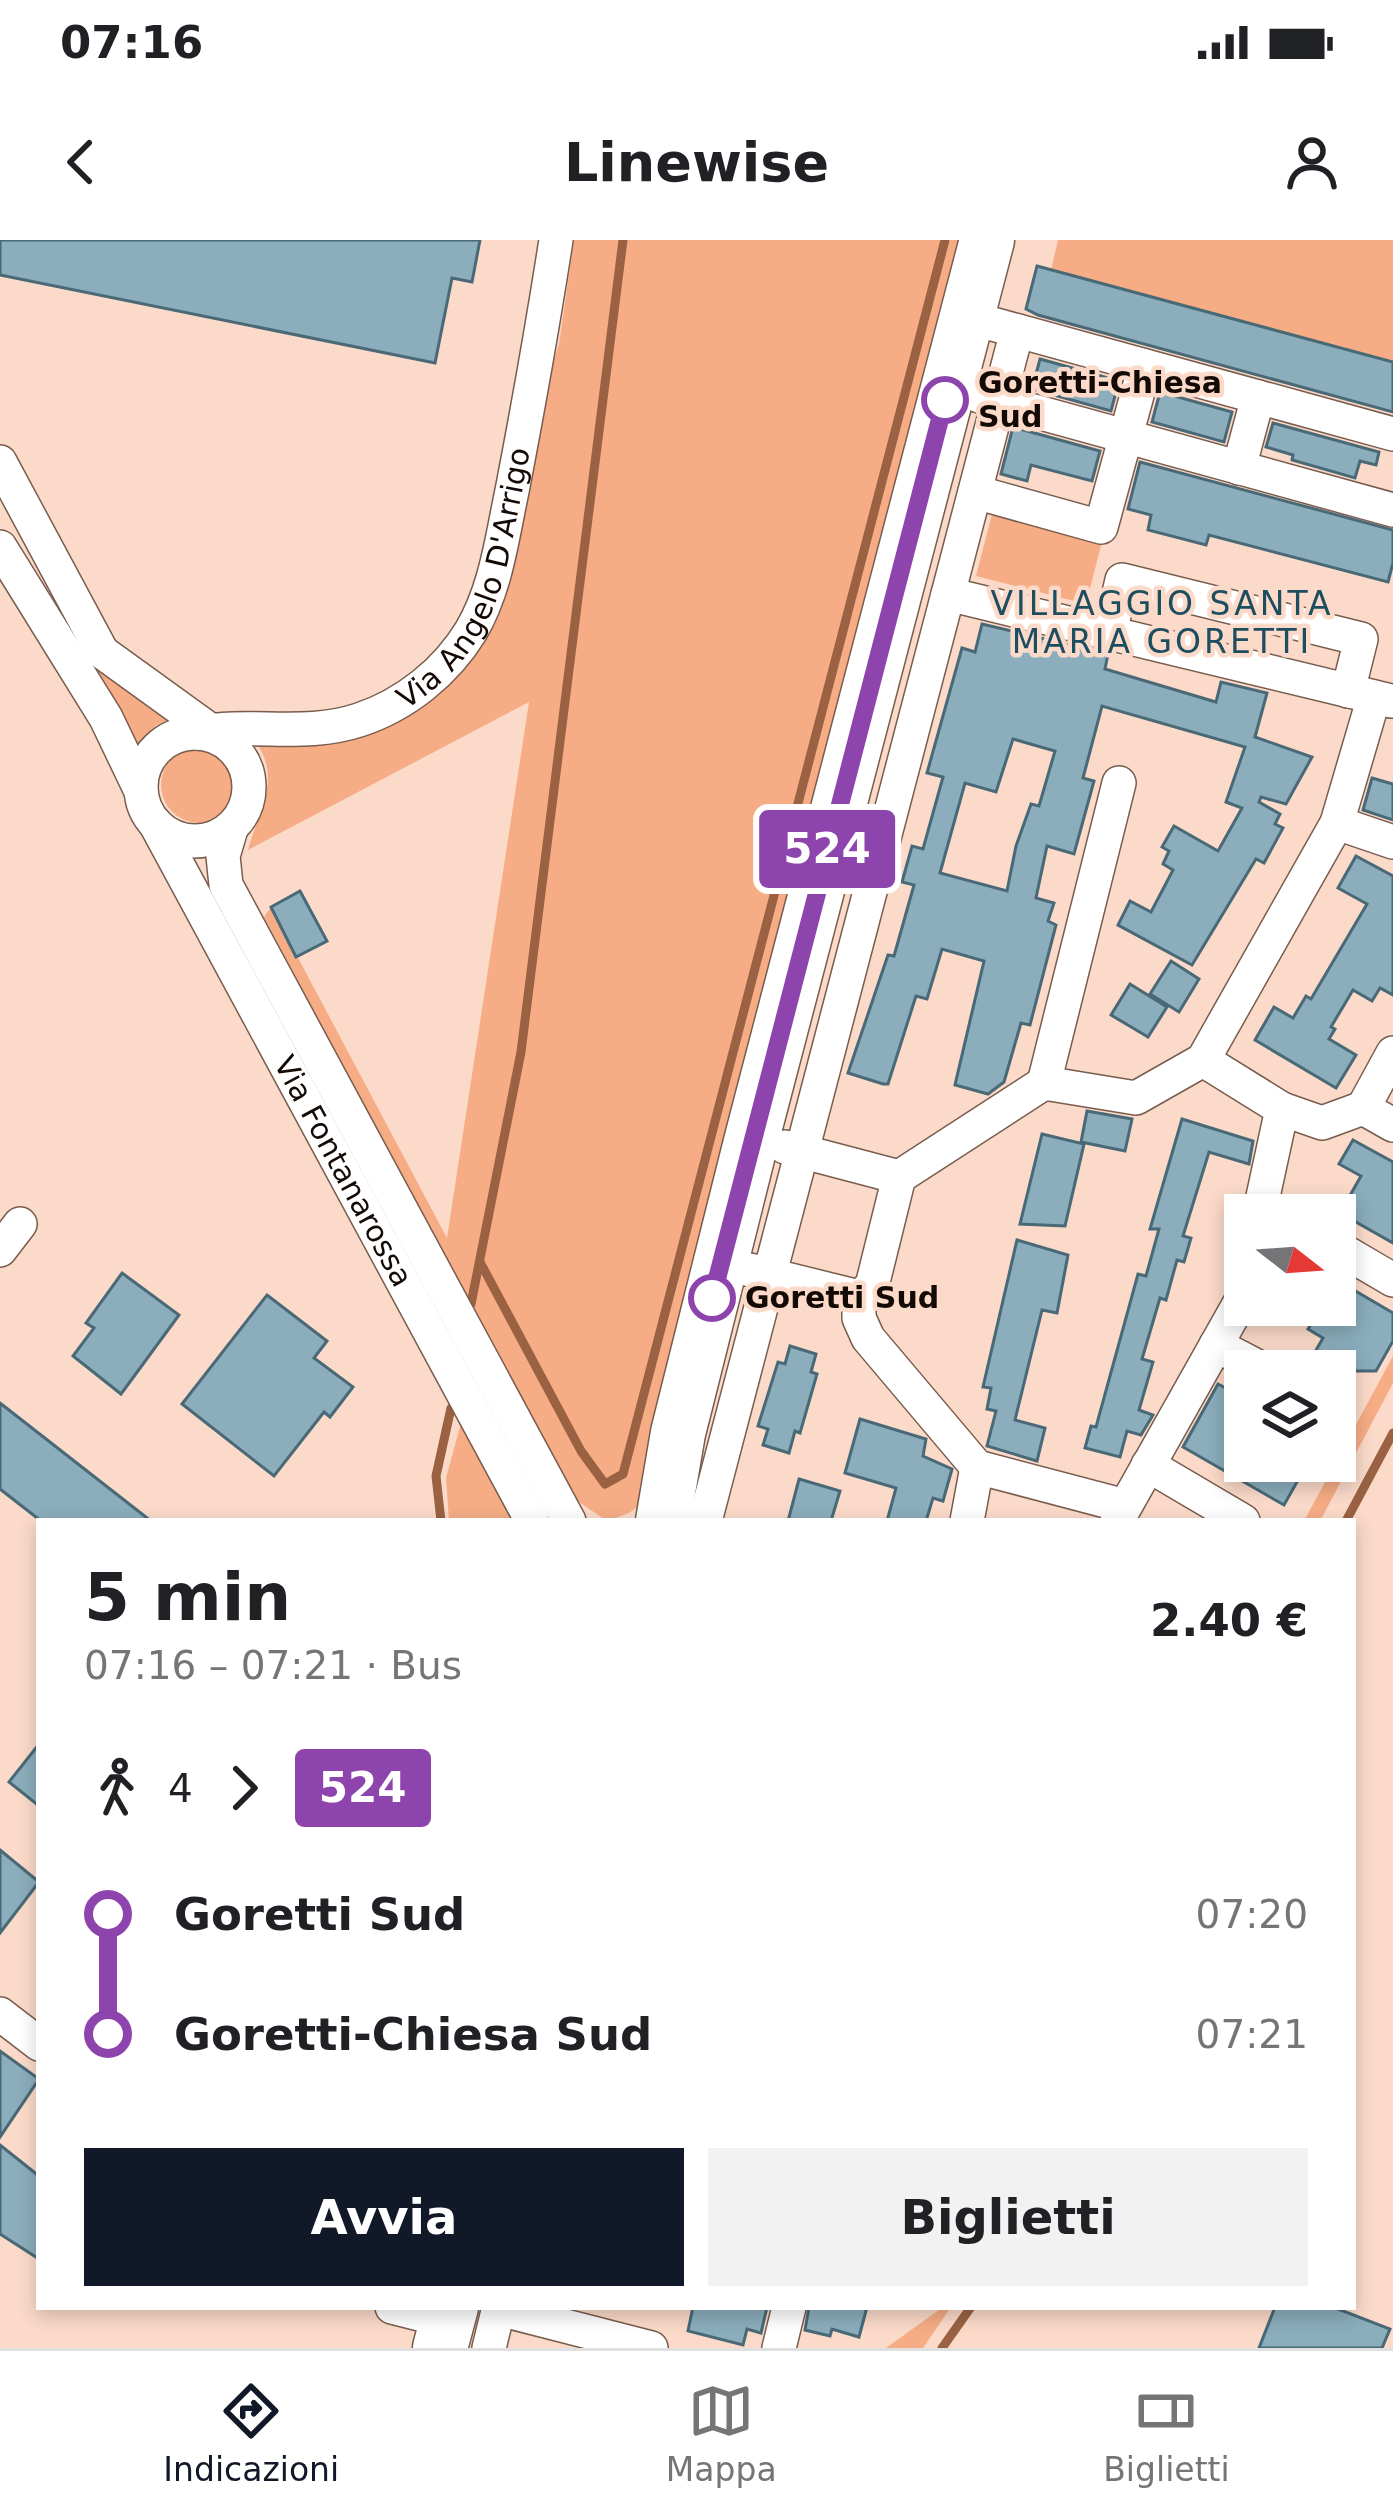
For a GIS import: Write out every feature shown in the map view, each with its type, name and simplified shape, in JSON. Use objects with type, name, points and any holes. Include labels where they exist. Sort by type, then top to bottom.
[{"type":"main road","points":[[641,1518],[746,1268],[992,324],[988,240]]},
{"type":"main road","points":[[664,1518],[678,1433]]},
{"type":"street","name":"Via Angelo D'Arrigo","points":[[212,735],[338,726],[370,716],[419,689],[463,643],[480,614],[498,560],[541,343],[556,240]]},
{"type":"street","points":[[992,324],[1393,434]]},
{"type":"street","points":[[975,492],[1101,527],[1145,366]]},
{"type":"street","points":[[899,1177],[777,1145],[948,594],[975,492],[973,395],[1393,510]]},
{"type":"street","points":[[1239,468],[1258,397]]},
{"type":"street","points":[[0,462],[102,652],[243,761],[250,785],[245,809],[231,829],[191,842],[167,834],[155,823],[106,718],[0,548]]},
{"type":"street","points":[[1110,633],[1122,580],[1361,638],[1372,696],[1336,824],[1203,1060],[1136,1098],[1044,1083],[899,1177],[872,1286],[859,1298],[859,1318],[868,1338],[977,1467],[1121,1513],[1227,1326]]},
{"type":"street","points":[[948,594],[1372,696]]},
{"type":"street","points":[[141,790],[145,767],[159,747],[181,735],[212,735]]},
{"type":"street","points":[[1044,1083],[1119,783]]},
{"type":"street","name":"Via Fontanarossa","points":[[155,823],[530,1518]]},
{"type":"street","points":[[1336,824],[1393,842]]},
{"type":"street","name":"Via Fontanarossa","points":[[231,829],[223,856],[226,885],[567,1518]]},
{"type":"street","points":[[1203,1060],[1282,1109],[1322,1123],[1363,1108],[1393,1053]]},
{"type":"street","points":[[1363,1108],[1393,1125]]},
{"type":"street","points":[[1270,1194],[1282,1109]]},
{"type":"street","points":[[1356,1258],[1393,1280]]},
{"type":"street","points":[[705,1518],[746,1268],[859,1298]]},
{"type":"street","points":[[1216,1345],[1226,1350]]},
{"type":"street","points":[[1148,1465],[1238,1518]]},
{"type":"street","points":[[968,1518],[977,1467]]},
{"type":"street","points":[[0,2014],[36,2042]]},
{"type":"street","points":[[407,2310],[471,2323],[596,2330],[651,2348]]},
{"type":"street","points":[[779,2348],[789,2310]]},
{"type":"shaded area","points":[[574,240],[967,240],[640,1505],[615,1518],[603,1518],[573,1498],[264,917],[271,907],[447,1238],[529,702],[248,850],[268,780],[253,738],[443,681],[559,344]]},
{"type":"shaded area","points":[[1058,240],[1393,240],[1393,362],[1051,270]]},
{"type":"shaded area","points":[[993,510],[1103,538],[1086,604],[976,576]]},
{"type":"shaded area","points":[[85,656],[170,719],[155,726],[137,745]]},
{"type":"shaded area","points":[[199,747],[214,749],[226,758],[235,770],[235,800],[226,812],[214,821],[199,823],[184,821],[172,812],[163,800],[161,785],[163,770],[172,758],[184,749]]},
{"type":"shaded area","points":[[1393,1356],[1393,1383],[1356,1453],[1356,1425]]},
{"type":"shaded area","points":[[461,1423],[513,1518],[449,1518],[446,1478]]},
{"type":"shaded area","points":[[1325,1482],[1341,1482],[1322,1518],[1306,1518]]},
{"type":"shaded area","points":[[939,2310],[949,2310],[923,2348],[886,2348]]},
{"type":"building","points":[[0,240],[480,240],[472,282],[452,278],[435,363],[0,275]]},
{"type":"building","points":[[1037,266],[1393,362],[1393,412],[1038,315],[1026,309]]},
{"type":"building","points":[[1040,359],[1119,381],[1111,411],[1032,389]]},
{"type":"building","points":[[1160,392],[1232,412],[1224,442],[1152,422]]},
{"type":"building","points":[[1273,423],[1379,452],[1376,465],[1360,461],[1355,478],[1292,460],[1293,455],[1266,447]]},
{"type":"building","points":[[1013,427],[1100,451],[1092,481],[1031,465],[1027,481],[1001,474]]},
{"type":"building","points":[[1140,462],[1393,530],[1388,582],[1209,535],[1206,545],[1148,530],[1151,515],[1128,509]]},
{"type":"building","points":[[982,624],[1108,654],[1105,669],[1216,702],[1221,682],[1267,693],[1255,737],[1312,757],[1286,804],[1261,797],[1259,802],[1280,814],[1275,824],[1283,828],[1264,863],[1256,859],[1192,965],[1118,925],[1130,901],[1151,912],[1173,870],[1163,864],[1169,851],[1162,847],[1174,826],[1218,851],[1242,808],[1226,802],[1245,747],[1102,706],[1083,778],[1094,781],[1074,854],[1047,846],[1036,898],[1054,903],[1048,921],[1056,925],[1030,1025],[1021,1023],[1004,1082],[988,1094],[955,1085],[984,961],[942,949],[927,999],[916,996],[888,1084],[848,1073],[888,955],[894,956],[914,885],[902,882],[912,846],[923,849],[943,777],[927,773],[962,648],[975,652]],"holes":[[[1013,739],[1055,751],[1039,806],[1031,804],[1016,846],[1007,891],[940,873],[965,783],[996,792]]]},
{"type":"building","points":[[1372,778],[1393,784],[1393,820],[1363,810]]},
{"type":"building","points":[[1356,856],[1393,876],[1393,995],[1380,988],[1372,1001],[1353,990],[1331,1027],[1335,1029],[1329,1039],[1356,1055],[1336,1088],[1255,1040],[1274,1007],[1293,1018],[1306,996],[1311,999],[1367,904],[1338,888]]},
{"type":"building","points":[[300,891],[327,941],[296,957],[271,907]]},
{"type":"building","points":[[1171,961],[1199,979],[1179,1012],[1150,994]]},
{"type":"building","points":[[1130,984],[1167,1007],[1148,1037],[1111,1015]]},
{"type":"building","points":[[1087,1111],[1132,1119],[1125,1151],[1081,1142]]},
{"type":"building","points":[[1182,1119],[1253,1141],[1249,1164],[1209,1152],[1183,1236],[1191,1238],[1184,1262],[1177,1260],[1166,1300],[1160,1298],[1142,1359],[1153,1362],[1139,1410],[1153,1415],[1141,1435],[1127,1431],[1120,1457],[1085,1448],[1091,1426],[1096,1427],[1138,1274],[1146,1276],[1159,1229],[1150,1229]]},
{"type":"building","points":[[1042,1134],[1084,1144],[1065,1226],[1020,1224]]},
{"type":"building","points":[[1353,1140],[1393,1162],[1393,1243],[1356,1222],[1356,1194],[1351,1194],[1361,1176],[1339,1164]]},
{"type":"building","points":[[1017,1240],[1068,1255],[1057,1313],[1042,1310],[1015,1420],[1045,1428],[1037,1461],[987,1446],[996,1411],[987,1409],[991,1388],[983,1387]]},
{"type":"building","points":[[122,1273],[179,1315],[121,1394],[73,1356],[94,1328],[86,1323]]},
{"type":"building","points":[[1356,1291],[1393,1313],[1393,1341],[1376,1371],[1356,1371],[1356,1350],[1316,1350],[1323,1338],[1308,1329],[1356,1326]]},
{"type":"building","points":[[267,1295],[327,1341],[314,1358],[353,1387],[330,1417],[324,1412],[274,1476],[182,1404]]},
{"type":"building","points":[[790,1346],[816,1354],[811,1372],[817,1374],[800,1433],[795,1431],[789,1453],[763,1445],[768,1429],[758,1426],[778,1362],[785,1364]]},
{"type":"building","points":[[1218,1384],[1224,1387],[1224,1471],[1183,1447]]},
{"type":"building","points":[[0,1403],[147,1518],[37,1518],[0,1489]]},
{"type":"building","points":[[860,1419],[926,1439],[923,1456],[952,1469],[943,1501],[933,1498],[927,1518],[888,1518],[896,1488],[845,1473]]},
{"type":"building","points":[[799,1479],[840,1491],[832,1518],[789,1518]]},
{"type":"building","points":[[1244,1482],[1297,1482],[1284,1505]]},
{"type":"building","points":[[36,1748],[36,1804],[9,1782]]},
{"type":"building","points":[[0,1850],[36,1880],[36,1886],[0,1933]]},
{"type":"building","points":[[0,2051],[36,2077],[36,2083],[0,2137]]},
{"type":"building","points":[[0,2145],[36,2174],[36,2257],[0,2234]]},
{"type":"building","points":[[692,2310],[766,2310],[761,2333],[747,2329],[743,2345],[688,2331]]},
{"type":"building","points":[[808,2310],[866,2310],[859,2337],[832,2329],[830,2336],[805,2330]]},
{"type":"building","points":[[1274,2310],[1341,2310],[1390,2329],[1382,2348],[1259,2348]]},
{"type":"waterway","points":[[471,1304],[521,1052],[623,240]]},
{"type":"waterway","points":[[480,1262],[581,1451],[605,1484],[623,1474],[945,240]]},
{"type":"waterway","points":[[441,1518],[436,1476],[451,1408]]},
{"type":"waterway","points":[[1348,1518],[1393,1433]]},
{"type":"waterway","points":[[942,2348],[969,2310]]},
{"type":"bus line","name":"524","points":[[712,1298],[945,400]]},
{"type":"place","name":"Goretti-Chiesa Sud","points":[[945,400]]},
{"type":"place","name":"Goretti Sud","points":[[712,1298]]},
{"type":"district","name":"VILLAGGIO SANTA MARIA GORETTI","points":[[1162,622]]}]
